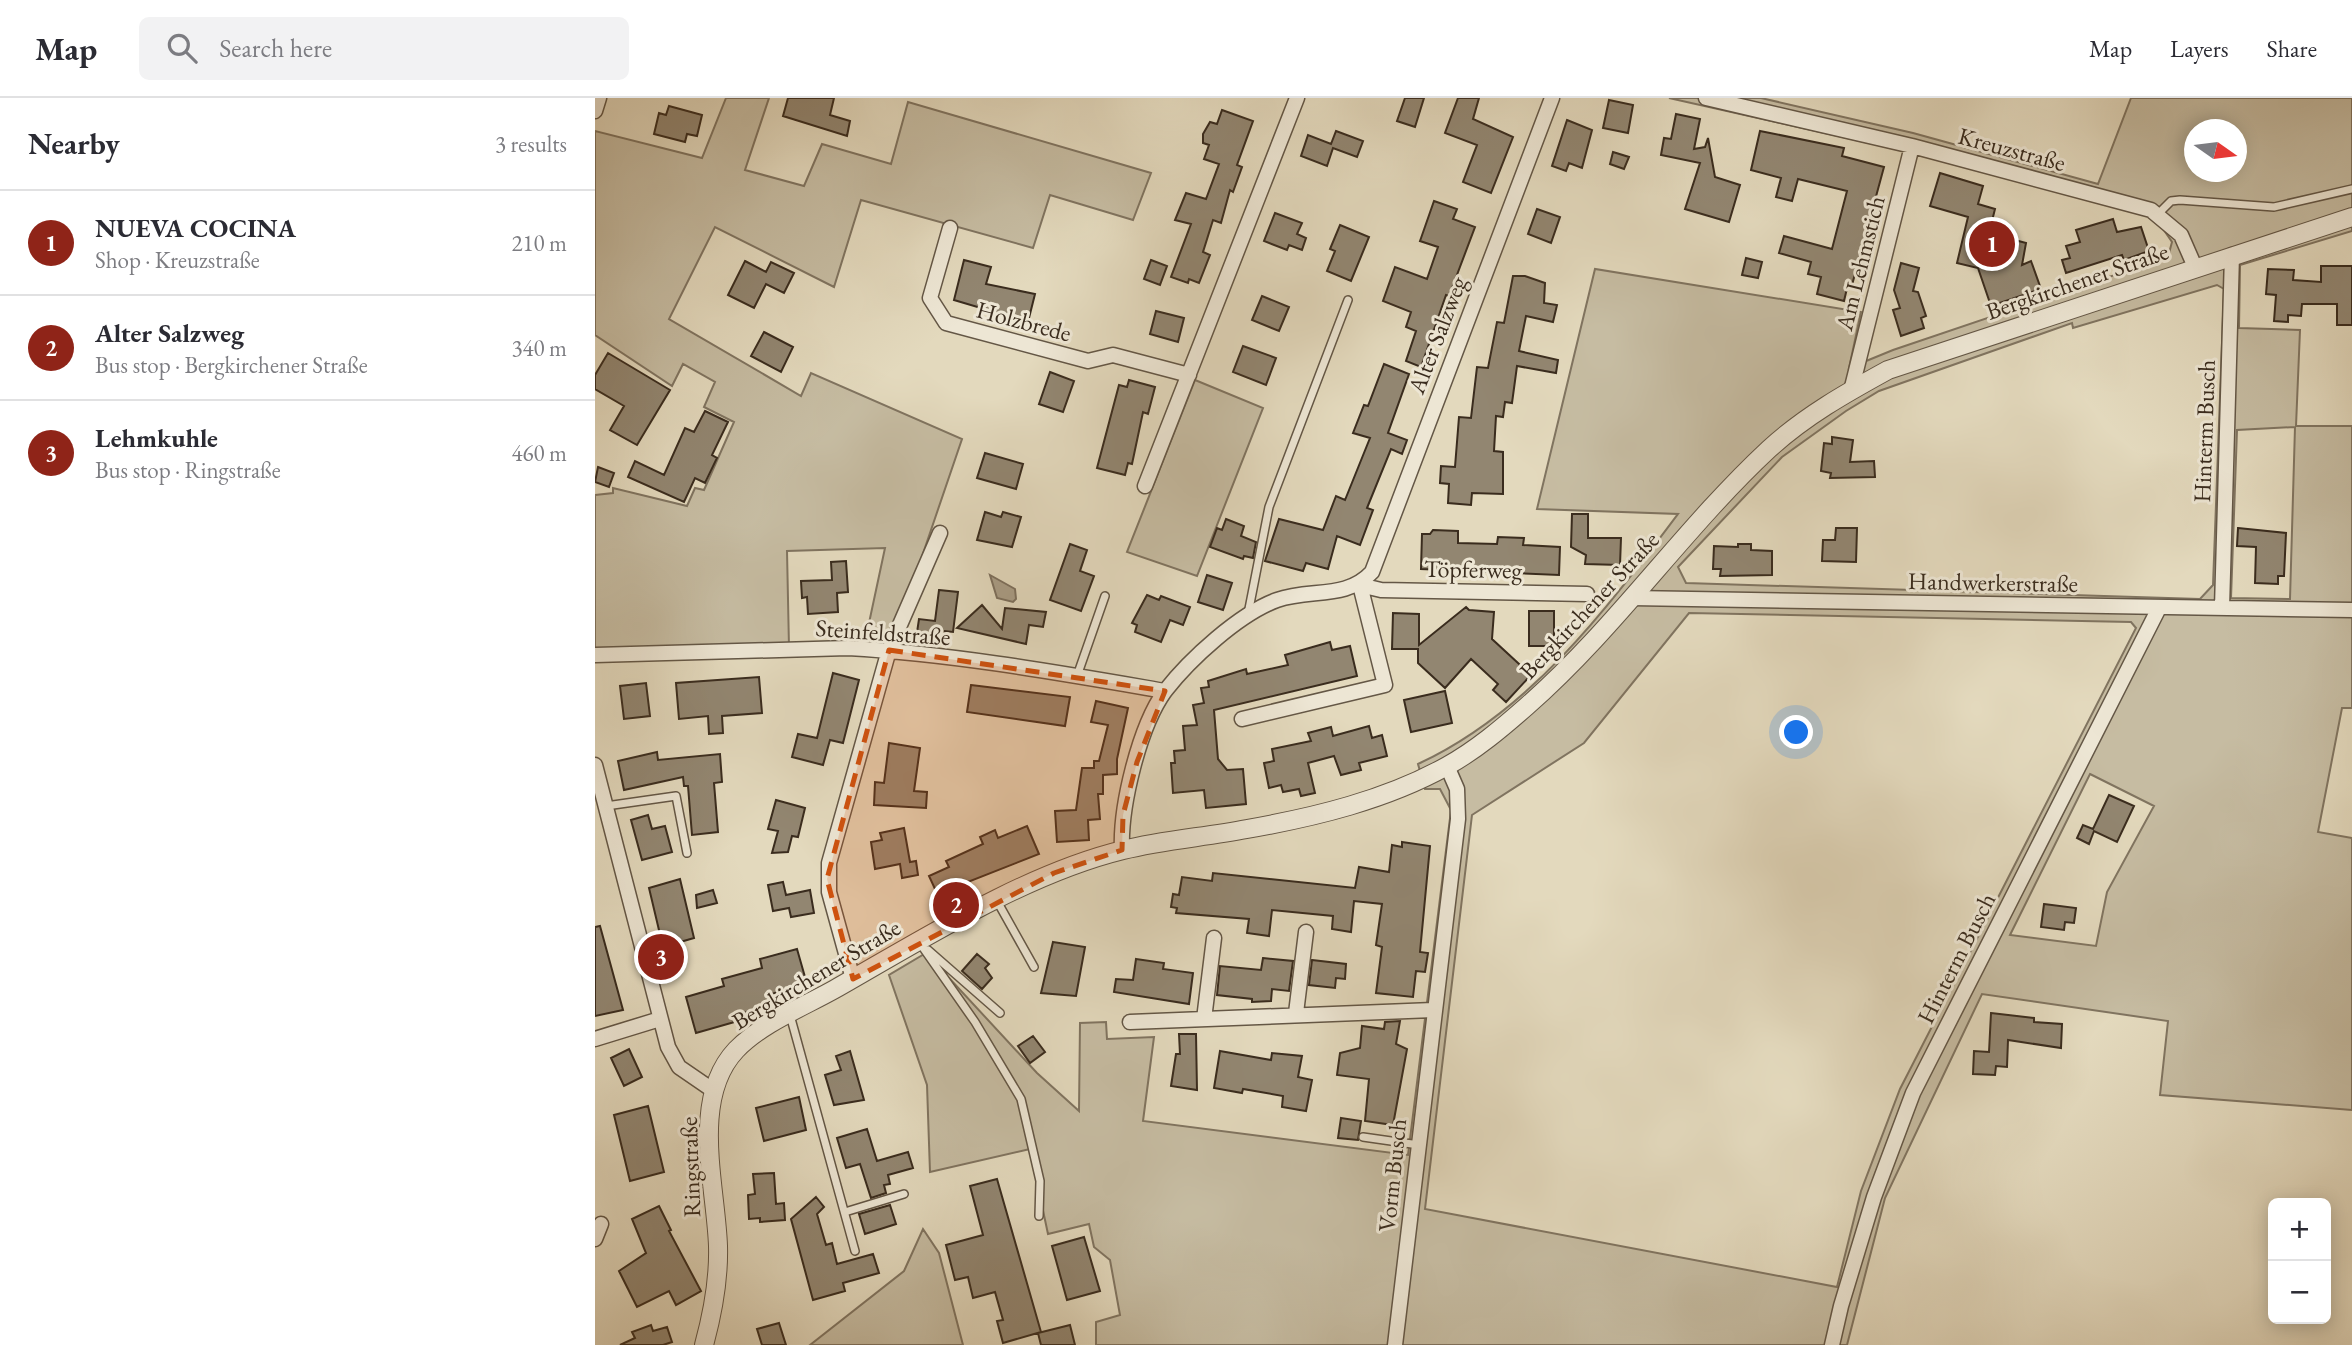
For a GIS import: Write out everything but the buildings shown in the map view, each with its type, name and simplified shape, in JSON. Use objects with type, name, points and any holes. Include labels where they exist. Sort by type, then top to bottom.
[{"type":"street","points":[[595,111],[599,98]]},
{"type":"street","points":[[1145,486],[1297,98]]},
{"type":"street","name":"Alter Salzweg","points":[[1360,585],[1372,572],[1552,98]]},
{"type":"street","name":"Kreuzstraße","points":[[1706,98],[1912,146],[2151,210],[2181,235],[2195,267]]},
{"type":"street","name":"Am Lehmstich","points":[[1851,391],[1912,146]]},
{"type":"street","name":"Bergkirchener Straße","points":[[714,1091],[723,1067],[737,1049],[762,1029],[853,979],[923,946],[997,901],[1054,873],[1122,850],[1249,829],[1328,812],[1371,799],[1447,766],[1492,737],[1566,672],[1696,525],[1770,448],[1821,408],[1888,370],[2352,217]]},
{"type":"street","name":"Holzbrede","points":[[950,228],[930,298],[946,323],[1088,362],[1113,355],[1189,375]]},
{"type":"street","name":"Hinterm Busch","points":[[2222,608],[2232,255]]},
{"type":"street","points":[[853,979],[827,879],[889,650],[940,533]]},
{"type":"street","points":[[1122,850],[1123,815],[1137,762],[1151,717],[1165,691],[1213,643],[1248,615],[1277,600],[1347,590],[1360,585],[1385,685],[1242,719]]},
{"type":"street","name":"Töpferweg","points":[[1360,585],[1381,590],[1587,594]]},
{"type":"street","name":"Handwerkerstraße","points":[[1632,598],[2352,610]]},
{"type":"street","name":"Hinterm Busch","points":[[1832,1345],[1840,1306],[1874,1197],[1913,1093],[2159,608]]},
{"type":"street","name":"Steinfeldstraße","points":[[595,655],[848,648],[889,650],[1165,691]]},
{"type":"street","name":"Ringstraße","points":[[595,765],[668,1047],[679,1067],[714,1091],[710,1124],[716,1301],[703,1345]]},
{"type":"street","name":"Vorm Busch","points":[[1395,1345],[1459,803],[1457,789],[1447,766]]},
{"type":"street","points":[[1296,1013],[1306,932]]},
{"type":"street","points":[[1204,1019],[1214,937]]},
{"type":"street","points":[[1130,1022],[1296,1013],[1433,1010]]},
{"type":"street","points":[[595,1039],[660,1019]]},
{"type":"street","points":[[595,1239],[601,1224]]},
{"type":"lane","points":[[2158,214],[2171,201],[2274,207],[2352,189]]},
{"type":"lane","points":[[1248,615],[1269,506],[1348,300]]},
{"type":"lane","points":[[1077,676],[1105,596]]},
{"type":"lane","points":[[605,806],[676,796],[687,853]]},
{"type":"lane","points":[[997,901],[1034,967]]},
{"type":"lane","points":[[923,946],[1000,1013]]},
{"type":"lane","points":[[923,946],[975,1022],[1021,1099],[1040,1181],[1039,1216]]},
{"type":"lane","points":[[789,1015],[855,1251]]},
{"type":"lane","points":[[1363,1137],[1419,1145]]},
{"type":"lane","points":[[845,1212],[904,1194]]},
{"type":"highlighted area","points":[[889,650],[1165,691],[1137,762],[1123,815],[1122,850],[1054,873],[853,979],[827,879]]},
{"type":"shaded area","points":[[726,98],[769,98],[745,170],[804,186],[822,144],[891,164],[908,102],[1151,173],[1133,220],[1050,195],[1033,248],[861,200],[834,287],[715,227],[669,319],[801,396],[811,373],[962,439],[915,577],[893,627],[878,638],[866,637],[885,548],[787,551],[789,647],[595,652],[595,495],[613,493],[613,488],[687,506],[695,488],[704,490],[734,422],[704,407],[715,382],[683,364],[672,386],[595,335],[595,131],[702,158]]},
{"type":"shaded area","points":[[1669,98],[1761,98],[1913,133],[2098,184],[2131,98],[2352,98],[2352,231],[2240,265],[2239,328],[2300,330],[2296,426],[2352,426],[2352,708],[2342,708],[2318,832],[2352,838],[2352,1110],[2160,1095],[2168,1021],[1982,994],[1885,1198],[1847,1345],[1096,1345],[1096,1322],[1120,1315],[1110,1260],[1094,1247],[1089,1224],[1048,1234],[1030,1149],[930,1172],[927,1085],[889,975],[926,953],[1037,1073],[1079,1111],[1080,1023],[1106,1022],[1107,1039],[1154,1037],[1143,1121],[1408,1155],[1451,810],[1440,789],[1425,789],[1418,764],[1458,742],[1496,716],[1531,687],[1594,622],[1678,514],[1537,509],[1595,269],[1861,312],[1849,368],[1893,350],[2168,257],[2172,242],[2159,223],[2148,216],[1909,152]],"holes":[[[2217,285],[2224,289],[2213,585],[2200,599],[1686,583],[1678,567],[1782,457],[1879,391],[2072,323],[2073,328]],[[2295,427],[2290,599],[2231,598],[2237,430]],[[1689,613],[2131,622],[2136,628],[1900,1089],[1861,1191],[1837,1287],[1425,1209],[1472,815],[1584,743]],[[2090,774],[2154,806],[2107,892],[2096,946],[2010,935]]]},
{"type":"shaded area","points":[[1195,380],[1263,408],[1197,576],[1127,552]]},
{"type":"shaded area","points":[[990,575],[1015,589],[1016,599],[1013,602],[997,598]]},
{"type":"shaded area","points":[[923,1229],[939,1253],[963,1345],[810,1345],[904,1271]]},
{"type":"place","name":"NUEVA COCINA","points":[[1992,244]]},
{"type":"place","name":"Alter Salzweg","points":[[956,905]]},
{"type":"place","name":"Lehmkuhle","points":[[661,957]]}]
